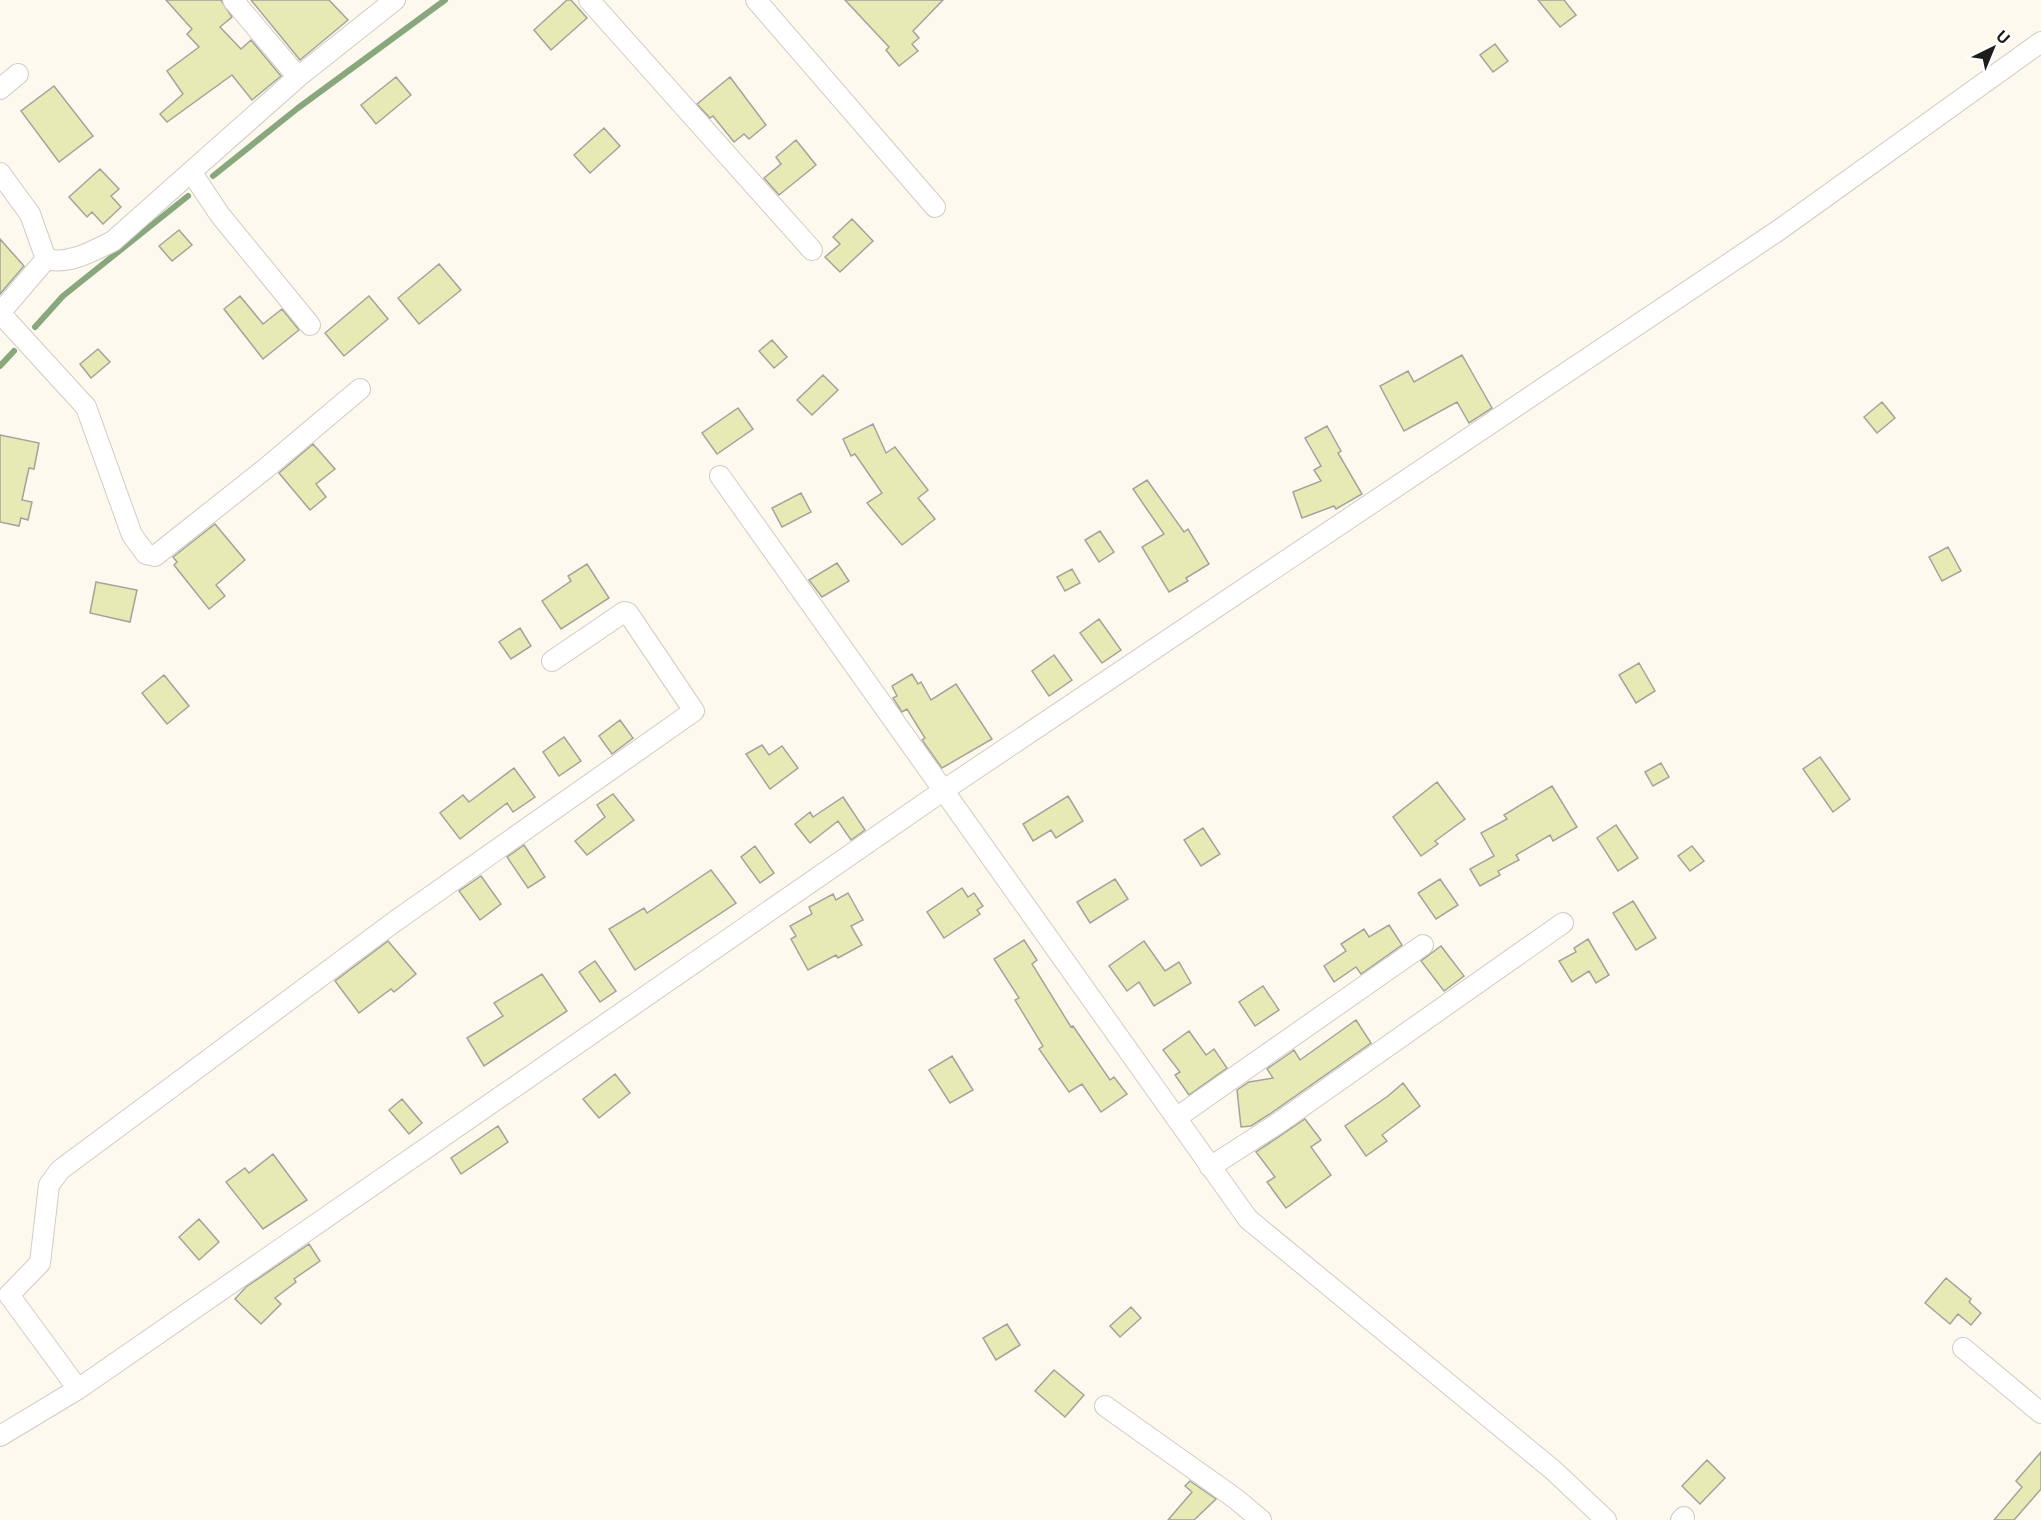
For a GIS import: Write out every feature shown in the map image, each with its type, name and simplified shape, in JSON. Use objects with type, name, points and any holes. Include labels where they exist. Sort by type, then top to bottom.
[{"type":"street","points":[[233,0],[298,77]]},
{"type":"street","points":[[46,259],[56,262],[81,256],[113,241],[298,77],[395,0]]},
{"type":"street","points":[[589,0],[812,249]]},
{"type":"street","points":[[756,0],[935,207]]},
{"type":"street","points":[[0,1436],[78,1389],[944,790],[1779,231],[2041,42]]},
{"type":"street","points":[[0,89],[18,74]]},
{"type":"street","points":[[192,173],[220,215],[310,325]]},
{"type":"street","points":[[4,186],[33,219],[46,259]]},
{"type":"street","points":[[46,259],[0,313],[86,407],[132,535],[146,554],[154,556],[265,469],[360,389]]},
{"type":"street","points":[[720,476],[1248,1219],[1553,1470],[1606,1520]]},
{"type":"street","points":[[78,1389],[9,1295],[40,1263],[49,1185],[60,1170],[394,922],[694,711],[627,613],[622,613],[552,661]]},
{"type":"street","points":[[1210,1167],[1277,1124],[1563,923]]},
{"type":"street","points":[[1176,1118],[1423,945]]},
{"type":"street","points":[[1962,1348],[2041,1413]]},
{"type":"street","points":[[1105,1406],[1261,1520]]},
{"type":"building","points":[[166,0],[221,0],[232,17],[220,27],[241,49],[251,40],[281,76],[252,100],[232,75],[167,122],[160,114],[183,94],[167,71],[199,47],[187,34],[192,29]]},
{"type":"building","points":[[251,0],[329,0],[348,20],[300,60]]},
{"type":"building","points":[[567,0],[571,0],[587,18],[551,50],[534,30]]},
{"type":"building","points":[[845,0],[943,0],[913,31],[919,38],[912,44],[918,51],[899,66],[886,50],[889,47]]},
{"type":"building","points":[[1538,0],[1564,0],[1576,15],[1560,27]]},
{"type":"building","points":[[1495,44],[1508,61],[1493,72],[1480,55]]},
{"type":"building","points":[[396,77],[411,95],[376,124],[361,105]]},
{"type":"building","points":[[730,77],[766,125],[749,139],[744,134],[734,142],[713,116],[710,118],[697,104]]},
{"type":"building","points":[[54,86],[93,136],[59,162],[21,111]]},
{"type":"building","points":[[604,128],[620,146],[590,173],[574,155]]},
{"type":"building","points":[[796,140],[816,165],[779,195],[764,178],[781,164],[776,157]]},
{"type":"building","points":[[100,169],[119,189],[111,196],[121,207],[103,224],[92,212],[87,217],[69,197]]},
{"type":"building","points":[[852,219],[873,241],[840,272],[825,257],[840,244],[833,237]]},
{"type":"building","points":[[179,230],[192,245],[172,261],[159,246]]},
{"type":"building","points":[[0,239],[24,266],[0,294]]},
{"type":"building","points":[[439,264],[461,290],[419,324],[398,298]]},
{"type":"building","points":[[240,296],[263,324],[282,309],[299,330],[263,359],[224,309]]},
{"type":"building","points":[[369,296],[388,319],[344,356],[325,333]]},
{"type":"building","points":[[772,340],[787,357],[774,368],[759,351]]},
{"type":"building","points":[[98,349],[110,362],[91,378],[80,364]]},
{"type":"building","points":[[1462,355],[1492,408],[1469,423],[1457,402],[1404,431],[1380,386],[1408,371],[1414,382]]},
{"type":"building","points":[[823,375],[838,390],[812,415],[797,400]]},
{"type":"building","points":[[1882,402],[1895,418],[1877,433],[1864,417]]},
{"type":"building","points":[[738,408],[753,429],[717,454],[702,433]]},
{"type":"building","points":[[873,424],[886,453],[895,447],[928,490],[918,498],[935,519],[902,545],[867,503],[882,493],[855,454],[851,456],[843,439]]},
{"type":"building","points":[[1327,426],[1341,451],[1338,453],[1362,494],[1336,509],[1334,506],[1302,518],[1293,492],[1321,481],[1314,470],[1321,466],[1305,438]]},
{"type":"building","points":[[0,435],[39,443],[34,469],[29,468],[22,500],[32,502],[28,520],[21,518],[19,526],[0,522]]},
{"type":"building","points":[[313,444],[335,469],[316,484],[326,497],[310,510],[279,473]]},
{"type":"building","points":[[1147,480],[1184,532],[1188,529],[1209,564],[1186,578],[1188,581],[1169,592],[1142,547],[1164,534],[1133,489]]},
{"type":"building","points":[[801,493],[811,512],[782,527],[772,508]]},
{"type":"building","points":[[215,524],[245,560],[216,585],[225,596],[209,609],[174,565],[177,562],[173,557]]},
{"type":"building","points":[[1100,531],[1114,552],[1099,562],[1085,540]]},
{"type":"building","points":[[1948,547],[1961,571],[1942,581],[1929,557]]},
{"type":"building","points":[[837,563],[849,581],[822,597],[809,580]]},
{"type":"building","points":[[587,564],[609,598],[561,629],[542,601],[571,581],[568,576]]},
{"type":"building","points":[[1072,569],[1080,583],[1065,591],[1057,577]]},
{"type":"building","points":[[96,582],[137,590],[130,622],[90,613]]},
{"type":"building","points":[[1099,619],[1121,650],[1102,663],[1080,633]]},
{"type":"building","points":[[520,628],[531,646],[511,659],[499,642]]},
{"type":"building","points":[[1054,655],[1072,680],[1049,696],[1032,671]]},
{"type":"building","points":[[1639,663],[1655,691],[1636,703],[1619,675]]},
{"type":"building","points":[[912,674],[918,684],[921,682],[931,700],[956,684],[992,739],[942,768],[922,740],[925,738],[907,709],[902,712],[893,698],[897,696],[892,686]]},
{"type":"building","points":[[164,675],[189,706],[167,724],[142,693]]},
{"type":"building","points":[[620,720],[633,738],[612,754],[599,736]]},
{"type":"building","points":[[564,737],[581,761],[559,776],[543,752]]},
{"type":"building","points":[[762,745],[769,755],[782,746],[798,768],[770,789],[746,754]]},
{"type":"building","points":[[1820,757],[1850,799],[1833,812],[1803,769]]},
{"type":"building","points":[[1661,763],[1669,777],[1653,786],[1645,772]]},
{"type":"building","points":[[514,768],[535,797],[513,812],[507,803],[460,839],[440,813],[463,795],[469,802]]},
{"type":"building","points":[[1437,782],[1465,819],[1435,841],[1438,844],[1421,856],[1393,817]]},
{"type":"building","points":[[1552,786],[1577,827],[1553,841],[1550,835],[1516,855],[1519,860],[1498,871],[1500,875],[1480,886],[1470,869],[1494,856],[1481,833],[1507,819],[1504,815]]},
{"type":"building","points":[[613,794],[634,820],[587,855],[575,841],[605,817],[597,805]]},
{"type":"building","points":[[1068,796],[1083,821],[1056,838],[1051,830],[1033,841],[1023,824]]},
{"type":"building","points":[[843,797],[865,830],[851,840],[838,821],[810,843],[795,824],[810,812],[813,817]]},
{"type":"building","points":[[1616,825],[1638,858],[1618,871],[1597,838]]},
{"type":"building","points":[[1203,828],[1220,854],[1201,866],[1184,840]]},
{"type":"building","points":[[524,845],[545,877],[528,888],[507,857]]},
{"type":"building","points":[[755,846],[774,873],[760,883],[741,857]]},
{"type":"building","points":[[1692,846],[1704,861],[1690,871],[1678,856]]},
{"type":"building","points":[[711,870],[736,903],[635,970],[609,929],[644,908],[647,913]]},
{"type":"building","points":[[481,876],[501,904],[480,920],[459,891]]},
{"type":"building","points":[[1115,879],[1128,899],[1090,923],[1077,902]]},
{"type":"building","points":[[1440,879],[1458,905],[1436,919],[1418,893]]},
{"type":"building","points":[[962,888],[968,897],[974,893],[983,906],[977,910],[980,914],[944,938],[927,912]]},
{"type":"building","points":[[848,893],[863,920],[851,926],[862,945],[838,958],[836,955],[808,970],[791,939],[796,936],[790,926],[812,914],[809,907],[833,894],[836,900]]},
{"type":"building","points":[[1633,901],[1656,938],[1636,950],[1613,913]]},
{"type":"building","points":[[1389,925],[1402,945],[1361,974],[1356,967],[1334,982],[1324,966],[1346,951],[1341,944],[1364,929],[1369,937]]},
{"type":"building","points":[[1588,939],[1609,975],[1596,983],[1589,971],[1572,982],[1559,961],[1576,952],[1574,948]]},
{"type":"building","points":[[1024,940],[1037,960],[1032,964],[1071,1027],[1073,1026],[1110,1080],[1114,1077],[1127,1094],[1101,1112],[1082,1084],[1069,1092],[1039,1049],[1043,1046],[1015,1000],[1019,998],[994,959]]},
{"type":"building","points":[[388,941],[416,974],[394,992],[391,989],[359,1013],[335,981]]},
{"type":"building","points":[[1144,941],[1165,971],[1179,962],[1191,983],[1154,1006],[1139,982],[1127,991],[1109,966]]},
{"type":"building","points":[[1441,946],[1464,976],[1444,991],[1421,961]]},
{"type":"building","points":[[595,961],[616,991],[600,1002],[579,972]]},
{"type":"building","points":[[542,974],[567,1011],[484,1066],[467,1038],[503,1016],[494,1003]]},
{"type":"building","points":[[1263,986],[1279,1010],[1255,1026],[1239,1002]]},
{"type":"building","points":[[1356,1020],[1371,1043],[1270,1114],[1251,1126],[1241,1127],[1237,1090],[1249,1082],[1273,1078],[1267,1069],[1294,1050],[1300,1060]]},
{"type":"building","points":[[1189,1031],[1206,1055],[1214,1049],[1227,1068],[1189,1095],[1175,1075],[1180,1072],[1163,1050]]},
{"type":"building","points":[[952,1056],[973,1090],[950,1103],[929,1070]]},
{"type":"building","points":[[615,1074],[630,1093],[599,1118],[583,1099]]},
{"type":"building","points":[[1403,1083],[1420,1106],[1382,1135],[1387,1141],[1366,1156],[1345,1126]]},
{"type":"building","points":[[402,1099],[422,1123],[409,1134],[389,1110]]},
{"type":"building","points":[[1305,1119],[1321,1140],[1311,1147],[1331,1175],[1286,1208],[1267,1182],[1275,1177],[1256,1152]]},
{"type":"building","points":[[498,1126],[508,1142],[461,1174],[451,1158]]},
{"type":"building","points":[[273,1154],[307,1200],[263,1229],[226,1182],[245,1168],[249,1173]]},
{"type":"building","points":[[199,1219],[219,1242],[199,1260],[179,1237]]},
{"type":"building","points":[[309,1244],[320,1261],[294,1279],[296,1282],[275,1298],[281,1304],[261,1324],[235,1299],[246,1287]]},
{"type":"building","points":[[1946,1278],[1971,1299],[1969,1302],[1981,1313],[1971,1325],[1958,1314],[1950,1324],[1925,1303]]},
{"type":"building","points":[[1131,1307],[1141,1318],[1120,1337],[1110,1326]]},
{"type":"building","points":[[1007,1324],[1020,1345],[996,1360],[983,1338]]},
{"type":"building","points":[[1054,1370],[1084,1395],[1065,1417],[1035,1391]]},
{"type":"building","points":[[2041,1452],[2041,1489],[2014,1520],[1994,1520],[2022,1487],[2016,1481]]},
{"type":"building","points":[[1707,1460],[1725,1478],[1700,1504],[1682,1486]]},
{"type":"building","points":[[1190,1481],[1216,1499],[1194,1520],[1168,1520],[1192,1492],[1185,1486]]},
{"type":"waterway","points":[[213,176],[298,108],[445,0]]},
{"type":"waterway","points":[[35,327],[63,296],[188,196]]},
{"type":"waterway","points":[[0,366],[14,351]]}]
